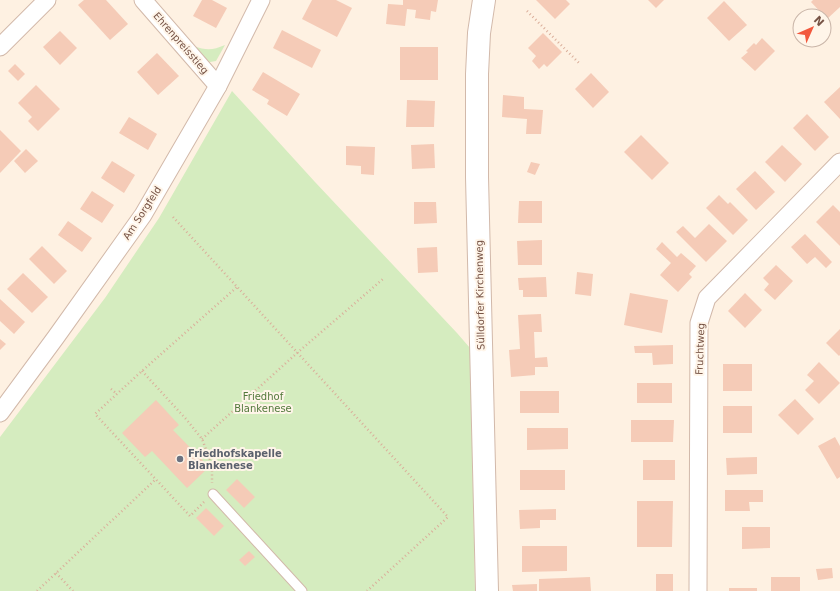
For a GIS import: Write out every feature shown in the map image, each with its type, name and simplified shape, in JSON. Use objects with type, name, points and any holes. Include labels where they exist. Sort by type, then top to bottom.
[{"type":"street","points":[[0,47],[47,0]]},
{"type":"street","name":"Ehrenpreisstieg","points":[[143,0],[218,86]]},
{"type":"street","name":"Am Sorgfeld","points":[[0,413],[143,215],[218,86],[261,0]]},
{"type":"street","name":"Sülldorfer Kirchenweg","points":[[484,0],[479,33],[476,74],[487,591]]},
{"type":"street","name":"Fruchtweg","points":[[698,591],[699,323],[707,298],[840,162]]},
{"type":"lane","points":[[213,494],[302,591]]},
{"type":"path","points":[[527,11],[580,64]]},
{"type":"path","points":[[173,217],[448,516],[366,591]]},
{"type":"path","points":[[202,439],[297,353],[383,279]]},
{"type":"path","points":[[142,371],[186,419],[202,439],[212,465],[213,494],[190,516],[95,414],[142,371],[237,287]]},
{"type":"path","points":[[111,389],[117,394]]},
{"type":"path","points":[[37,591],[156,479]]},
{"type":"path","points":[[56,573],[73,591]]},
{"type":"green space","points":[[225,45],[216,61],[210,62],[205,61],[194,46],[203,49],[210,49]]},
{"type":"green space","name":"Friedhof Blankenese","points":[[232,91],[470,348],[475,591],[0,591],[0,437],[105,298],[159,218]]},
{"type":"building","points":[[84,0],[106,0],[128,24],[110,40],[78,5]]},
{"type":"building","points":[[202,0],[212,0],[227,8],[216,28],[193,16]]},
{"type":"building","points":[[312,0],[336,0],[352,8],[337,37],[302,19]]},
{"type":"building","points":[[403,0],[438,0],[436,12],[431,11],[430,20],[415,18],[416,10],[407,9],[405,26],[386,24],[388,4],[403,5]]},
{"type":"building","points":[[536,0],[566,0],[570,4],[555,19]]},
{"type":"building","points":[[648,0],[664,0],[656,8]]},
{"type":"building","points":[[813,0],[840,0],[840,7],[832,14],[832,8],[817,8],[811,2]]},
{"type":"building","points":[[724,1],[747,25],[729,41],[707,18]]},
{"type":"building","points":[[282,30],[321,50],[312,68],[273,48]]},
{"type":"building","points":[[60,31],[77,48],[60,65],[43,47]]},
{"type":"building","points":[[543,33],[562,52],[547,67],[544,64],[539,69],[532,61],[536,56],[528,48]]},
{"type":"building","points":[[762,38],[775,51],[755,71],[741,58],[748,52],[746,51],[754,43],[756,45]]},
{"type":"building","points":[[400,47],[438,47],[438,80],[400,80]]},
{"type":"building","points":[[157,53],[179,76],[158,95],[137,72]]},
{"type":"building","points":[[15,64],[25,74],[18,81],[8,71]]},
{"type":"building","points":[[263,72],[300,94],[287,116],[267,104],[269,100],[252,90]]},
{"type":"building","points":[[591,73],[609,92],[593,108],[575,89]]},
{"type":"building","points":[[36,85],[60,109],[38,131],[28,121],[32,117],[18,103]]},
{"type":"building","points":[[840,87],[840,119],[824,102]]},
{"type":"building","points":[[503,95],[524,97],[524,109],[543,110],[541,134],[526,134],[527,119],[502,117]]},
{"type":"building","points":[[407,100],[435,101],[434,127],[406,127]]},
{"type":"building","points":[[807,114],[829,137],[815,151],[793,128]]},
{"type":"building","points":[[129,117],[157,134],[148,150],[119,133]]},
{"type":"building","points":[[0,130],[21,151],[0,173]]},
{"type":"building","points":[[641,135],[669,163],[652,180],[624,152]]},
{"type":"building","points":[[434,144],[435,168],[412,169],[411,145]]},
{"type":"building","points":[[782,145],[802,164],[785,182],[765,162]]},
{"type":"building","points":[[346,146],[375,147],[374,175],[361,174],[361,166],[346,165]]},
{"type":"building","points":[[26,149],[38,161],[25,173],[14,161]]},
{"type":"building","points":[[112,161],[135,175],[124,193],[101,178]]},
{"type":"building","points":[[531,162],[540,164],[535,175],[527,172]]},
{"type":"building","points":[[755,171],[775,192],[756,210],[736,189]]},
{"type":"building","points":[[92,191],[114,205],[102,223],[80,209]]},
{"type":"building","points":[[719,195],[728,204],[730,202],[748,220],[733,235],[706,208]]},
{"type":"building","points":[[519,201],[542,201],[542,223],[518,223]]},
{"type":"building","points":[[414,202],[436,202],[437,223],[414,224]]},
{"type":"building","points":[[833,205],[840,212],[840,246],[816,222]]},
{"type":"building","points":[[68,221],[92,238],[82,252],[58,235]]},
{"type":"building","points":[[709,224],[727,241],[706,262],[676,232],[683,226],[695,238]]},
{"type":"building","points":[[805,234],[832,262],[826,268],[815,257],[807,264],[791,247]]},
{"type":"building","points":[[542,240],[542,265],[518,265],[517,241]]},
{"type":"building","points":[[662,242],[677,257],[681,253],[696,266],[689,274],[692,277],[678,292],[660,275],[671,263],[656,249]]},
{"type":"building","points":[[42,246],[67,271],[54,284],[29,259]]},
{"type":"building","points":[[437,247],[438,272],[418,273],[417,248]]},
{"type":"building","points":[[776,265],[793,281],[775,300],[764,290],[769,284],[763,278]]},
{"type":"building","points":[[577,272],[593,274],[591,296],[575,294]]},
{"type":"building","points":[[23,273],[48,297],[32,313],[7,289]]},
{"type":"building","points":[[546,277],[547,297],[523,297],[523,290],[519,290],[518,278]]},
{"type":"building","points":[[630,293],[668,300],[662,333],[624,325]]},
{"type":"building","points":[[745,293],[762,310],[745,328],[728,311]]},
{"type":"building","points":[[0,299],[25,322],[14,334],[0,321]]},
{"type":"building","points":[[541,314],[542,332],[534,332],[535,358],[547,357],[548,367],[535,367],[535,375],[511,377],[509,350],[520,349],[518,315]]},
{"type":"building","points":[[840,329],[840,355],[839,356],[826,343]]},
{"type":"building","points":[[0,339],[6,344],[0,350]]},
{"type":"building","points":[[673,345],[673,364],[653,365],[652,353],[635,353],[634,346]]},
{"type":"building","points":[[819,362],[840,383],[819,404],[805,390],[814,381],[807,375]]},
{"type":"building","points":[[723,364],[752,364],[752,391],[723,391]]},
{"type":"building","points":[[637,383],[672,383],[672,403],[637,403]]},
{"type":"building","points":[[520,391],[559,391],[559,413],[520,413]]},
{"type":"building","points":[[795,399],[814,419],[798,435],[778,415]]},
{"type":"building","points":[[156,400],[179,425],[173,430],[209,467],[187,488],[152,451],[145,457],[122,433]]},
{"type":"building","points":[[723,406],[752,406],[752,433],[723,433]]},
{"type":"building","points":[[631,420],[674,420],[673,442],[631,442]]},
{"type":"building","points":[[527,428],[568,428],[568,449],[527,450]]},
{"type":"building","points":[[835,437],[840,446],[840,477],[837,479],[818,446]]},
{"type":"building","points":[[757,457],[757,474],[727,475],[726,458]]},
{"type":"building","points":[[643,460],[675,460],[675,480],[643,480]]},
{"type":"building","points":[[520,470],[565,470],[565,490],[520,490]]},
{"type":"building","points":[[237,479],[255,497],[244,508],[226,490]]},
{"type":"building","points":[[725,490],[763,490],[763,502],[749,502],[750,511],[725,511]]},
{"type":"building","points":[[637,501],[673,501],[672,547],[637,547]]},
{"type":"building","points":[[206,508],[224,526],[214,536],[196,518]]},
{"type":"building","points":[[556,509],[556,520],[540,520],[540,528],[520,529],[519,510]]},
{"type":"building","points":[[742,527],[770,527],[770,548],[742,549]]},
{"type":"building","points":[[522,546],[567,546],[567,571],[522,572]]},
{"type":"building","points":[[249,551],[255,557],[245,566],[239,560]]},
{"type":"building","points":[[832,568],[833,578],[818,580],[816,569]]},
{"type":"building","points":[[656,574],[673,574],[673,591],[656,591]]},
{"type":"building","points":[[590,577],[591,591],[539,591],[539,579]]},
{"type":"building","points":[[771,577],[800,577],[800,591],[771,591]]},
{"type":"building","points":[[537,584],[537,591],[513,591],[512,585]]},
{"type":"building","points":[[729,588],[757,588],[757,591],[729,591]]},
{"type":"place","name":"Friedhofskapelle Blankenese","points":[[180,459]]}]
